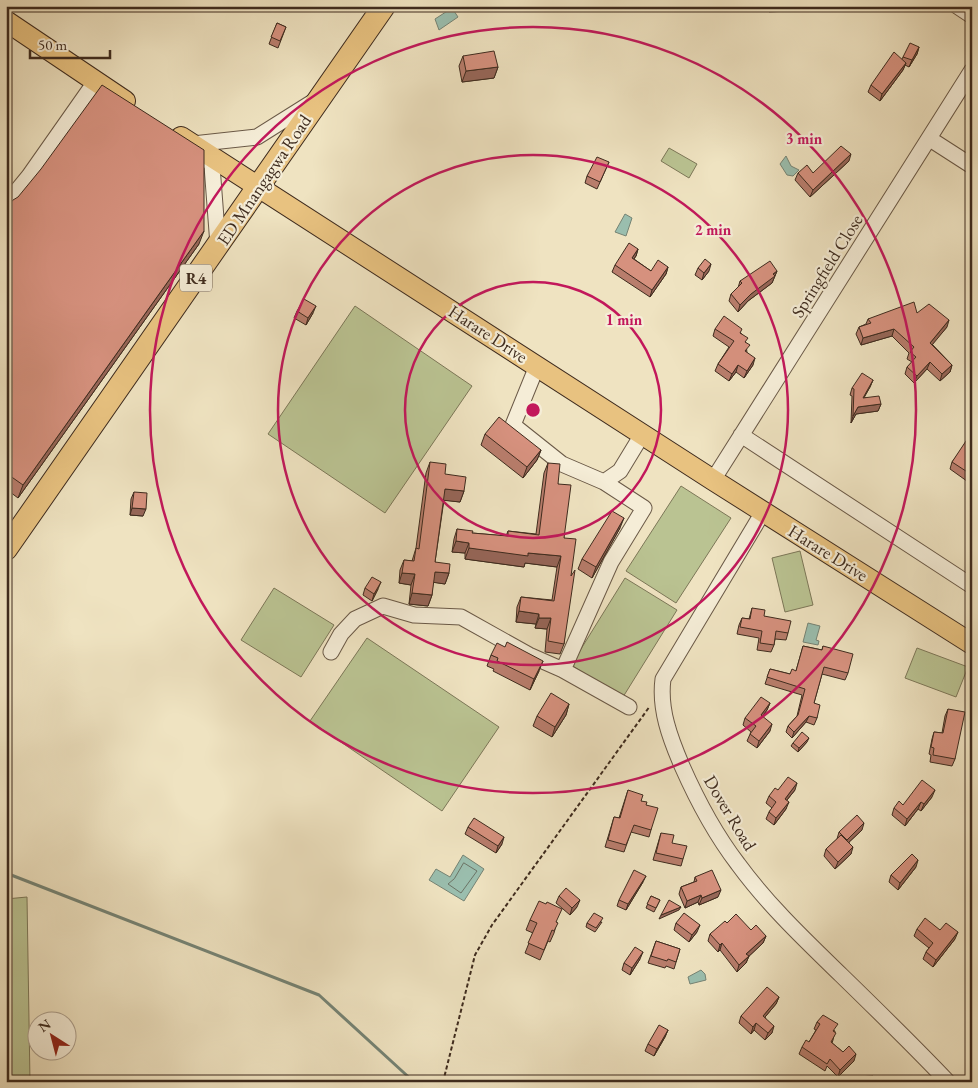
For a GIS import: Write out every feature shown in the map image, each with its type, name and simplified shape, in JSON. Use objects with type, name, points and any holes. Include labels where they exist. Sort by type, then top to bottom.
[{"type":"highway","name":"ED Mnangagwa Road","points":[[8,543],[218,247],[384,6]]},
{"type":"main road","points":[[6,21],[144,113]]},
{"type":"main road","name":"Harare Drive","points":[[169,129],[713,480],[972,644]]},
{"type":"street","points":[[957,6],[972,16]]},
{"type":"street","name":"Springfield Close","points":[[713,480],[972,70]]},
{"type":"street","points":[[6,204],[29,176],[95,82]]},
{"type":"street","points":[[218,247],[212,166],[198,148],[257,137],[287,120],[321,96]]},
{"type":"street","points":[[930,139],[972,166]]},
{"type":"street","points":[[537,366],[512,425],[562,464],[604,482],[644,508],[611,562],[563,670]]},
{"type":"street","points":[[742,436],[972,586]]},
{"type":"street","points":[[604,482],[620,471],[637,443]]},
{"type":"street","name":"Dover Road","points":[[763,512],[662,679],[661,692],[664,715],[677,754],[696,798],[738,864],[790,926],[908,1039],[948,1082]]},
{"type":"street","points":[[331,652],[341,634],[355,619],[383,606],[414,615],[461,618],[528,655],[563,670],[629,706]]},
{"type":"path","points":[[443,1082],[475,955],[492,925],[661,692]]},
{"type":"shaded area","points":[[669,148],[697,164],[689,178],[661,161]]},
{"type":"shaded area","points":[[355,306],[472,386],[385,513],[268,434]]},
{"type":"shaded area","points":[[681,486],[731,518],[676,603],[626,571]]},
{"type":"shaded area","points":[[800,551],[813,605],[785,612],[772,558]]},
{"type":"shaded area","points":[[625,578],[677,610],[623,697],[571,665]]},
{"type":"shaded area","points":[[274,588],[334,625],[301,677],[241,640]]},
{"type":"shaded area","points":[[367,638],[499,727],[442,811],[310,721]]},
{"type":"shaded area","points":[[917,648],[968,667],[956,697],[905,678]]},
{"type":"shaded area","points":[[27,897],[28,1060],[30,1060],[30,1082],[6,1082],[6,899]]},
{"type":"water","points":[[452,8],[458,17],[439,30],[435,19]]},
{"type":"water","points":[[786,156],[791,166],[799,170],[793,176],[787,175],[780,164]]},
{"type":"water","points":[[625,214],[632,218],[626,236],[615,232]]},
{"type":"water","points":[[808,623],[820,626],[816,640],[819,641],[818,645],[803,642]]},
{"type":"water","points":[[463,855],[484,869],[464,901],[429,880],[436,869],[450,877]]},
{"type":"water","points":[[701,970],[705,974],[706,980],[690,984],[688,977]]},
{"type":"building","points":[[277,23],[286,27],[280,41],[271,37]]},
{"type":"building","points":[[910,43],[919,47],[912,60],[903,57]]},
{"type":"building","points":[[494,51],[498,67],[466,71],[463,56]]},
{"type":"building","points":[[894,52],[906,63],[882,94],[871,85]]},
{"type":"building","points":[[102,85],[204,150],[204,231],[23,485],[6,473],[6,208],[18,197],[41,169]]},
{"type":"building","points":[[841,146],[851,154],[813,190],[798,173],[807,165],[813,173]]},
{"type":"building","points":[[597,157],[609,162],[600,182],[587,176]]},
{"type":"building","points":[[629,243],[638,249],[632,258],[651,271],[658,260],[668,267],[652,290],[615,265]]},
{"type":"building","points":[[705,259],[711,264],[704,273],[698,268]]},
{"type":"building","points":[[770,261],[777,271],[773,274],[775,276],[740,305],[731,294],[742,283],[740,281]]},
{"type":"building","points":[[304,299],[316,306],[308,318],[297,311]]},
{"type":"building","points":[[914,302],[917,313],[929,304],[949,320],[930,343],[952,365],[942,374],[930,362],[917,376],[907,367],[916,357],[910,352],[914,347],[894,329],[863,338],[859,327],[871,323],[868,319]]},
{"type":"building","points":[[724,316],[742,329],[740,333],[748,338],[745,342],[750,345],[745,351],[755,358],[747,371],[738,365],[732,374],[718,364],[734,341],[715,329]]},
{"type":"building","points":[[862,373],[873,380],[863,398],[879,396],[881,404],[858,407],[853,416],[854,389],[852,388]]},
{"type":"building","points":[[499,417],[541,450],[527,467],[485,434]]},
{"type":"building","points":[[970,435],[972,436],[972,475],[952,462]]},
{"type":"building","points":[[430,462],[446,464],[445,474],[466,477],[464,491],[445,489],[435,562],[450,564],[449,573],[435,572],[432,595],[412,593],[415,574],[402,573],[404,560],[414,561],[416,548],[419,549]]},
{"type":"building","points":[[548,463],[560,464],[558,484],[571,485],[564,538],[576,539],[571,576],[575,570],[564,644],[548,641],[551,618],[539,618],[539,614],[519,611],[521,597],[554,601],[561,556],[528,553],[528,556],[469,548],[469,543],[456,541],[457,529],[473,531],[472,533],[508,536],[508,531],[539,535]]},
{"type":"building","points":[[134,492],[147,493],[146,509],[132,508]]},
{"type":"building","points":[[612,511],[624,518],[596,567],[582,559]]},
{"type":"building","points":[[372,577],[381,582],[374,594],[365,588]]},
{"type":"building","points":[[752,608],[765,610],[764,616],[791,621],[788,633],[776,631],[774,645],[760,643],[762,631],[740,627],[742,618],[750,619]]},
{"type":"building","points":[[507,642],[543,661],[534,679],[497,661],[498,658],[491,655],[497,643],[505,647]]},
{"type":"building","points":[[803,646],[822,650],[823,646],[853,654],[848,673],[824,667],[814,703],[820,705],[817,718],[809,716],[794,732],[788,726],[798,715],[805,689],[767,677],[770,669],[790,674],[792,669],[796,671]]},
{"type":"building","points":[[551,693],[569,704],[555,727],[537,716]]},
{"type":"building","points":[[761,697],[770,703],[761,715],[772,724],[759,741],[750,734],[756,726],[745,718]]},
{"type":"building","points":[[948,709],[965,712],[955,759],[933,755],[934,748],[931,747],[934,732],[943,733]]},
{"type":"building","points":[[802,732],[809,738],[799,748],[793,743]]},
{"type":"building","points":[[788,777],[797,783],[785,799],[789,802],[776,818],[769,812],[776,802],[769,796],[775,788],[778,790]]},
{"type":"building","points":[[922,780],[935,790],[924,804],[921,802],[907,819],[894,808],[899,801],[903,805]]},
{"type":"building","points":[[628,790],[643,795],[641,801],[647,802],[646,805],[658,808],[651,830],[634,825],[626,845],[608,840],[614,817],[620,818]]},
{"type":"building","points":[[857,815],[864,823],[847,840],[839,832]]},
{"type":"building","points":[[474,818],[504,837],[498,846],[468,827]]},
{"type":"building","points":[[661,833],[674,835],[672,843],[687,846],[683,859],[656,853]]},
{"type":"building","points":[[841,835],[853,847],[838,862],[826,849]]},
{"type":"building","points":[[912,854],[918,860],[900,883],[891,875]]},
{"type":"building","points":[[634,870],[646,876],[628,904],[619,900]]},
{"type":"building","points":[[712,870],[721,890],[702,898],[701,895],[687,901],[681,887],[697,881],[695,877]]},
{"type":"building","points":[[566,888],[580,900],[572,908],[559,896]]},
{"type":"building","points":[[651,896],[660,900],[656,908],[647,904]]},
{"type":"building","points":[[669,900],[681,907],[661,915]]},
{"type":"building","points":[[539,901],[546,904],[547,902],[562,909],[556,922],[558,923],[554,931],[552,930],[544,950],[528,943],[537,923],[530,920]]},
{"type":"building","points":[[594,913],[603,918],[596,928],[587,923]]},
{"type":"building","points":[[684,913],[700,925],[692,935],[676,923]]},
{"type":"building","points":[[736,914],[751,930],[756,925],[766,936],[746,954],[749,956],[739,965],[722,943],[720,945],[710,934],[725,921],[727,923]]},
{"type":"building","points":[[925,918],[940,930],[946,923],[958,932],[936,960],[926,952],[933,943],[917,929]]},
{"type":"building","points":[[656,941],[680,949],[676,962],[651,956]]},
{"type":"building","points":[[635,947],[643,952],[632,968],[624,963]]},
{"type":"building","points":[[767,987],[779,997],[763,1016],[774,1026],[768,1033],[756,1023],[753,1027],[741,1016]]},
{"type":"building","points":[[823,1015],[838,1024],[833,1031],[836,1033],[831,1042],[843,1052],[849,1046],[856,1054],[840,1070],[830,1059],[827,1064],[802,1047],[806,1040],[809,1042],[820,1024],[817,1022]]},
{"type":"building","points":[[659,1025],[668,1030],[657,1049],[648,1044]]},
{"type":"building","points":[[873,1076],[873,1082],[851,1081],[858,1080],[857,1077]]},
{"type":"waterway","points":[[6,873],[319,995],[414,1082]]}]
